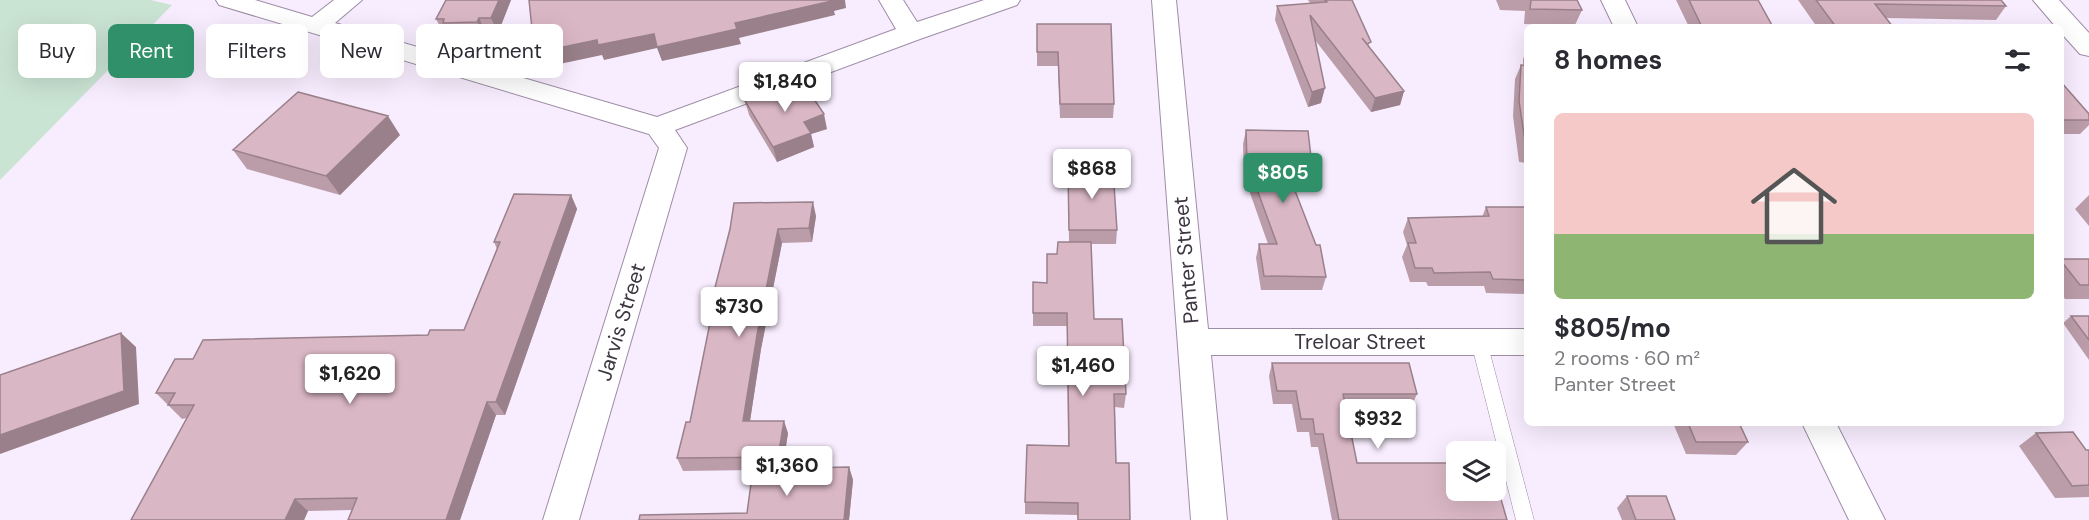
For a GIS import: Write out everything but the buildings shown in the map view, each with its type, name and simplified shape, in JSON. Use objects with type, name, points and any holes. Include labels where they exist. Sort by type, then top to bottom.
[{"type":"street","points":[[228,0],[659,127],[677,118],[1008,0]]},
{"type":"street","points":[[316,26],[350,0]]},
{"type":"street","points":[[891,0],[911,33]]},
{"type":"street","name":"Panter Street","points":[[1164,0],[1209,520]]},
{"type":"street","points":[[1613,0],[1625,24]]},
{"type":"street","points":[[2045,0],[2089,48]]},
{"type":"street","name":"Jarvis Street","points":[[561,520],[673,148],[659,127]]},
{"type":"street","name":"Treloar Street","points":[[1193,342],[1524,342]]},
{"type":"street","points":[[1820,426],[1867,520]]},
{"type":"lane","points":[[1479,342],[1525,520]]},
{"type":"green space","points":[[0,0],[151,0],[172,5],[153,24],[108,24],[108,70],[0,180]]}]
